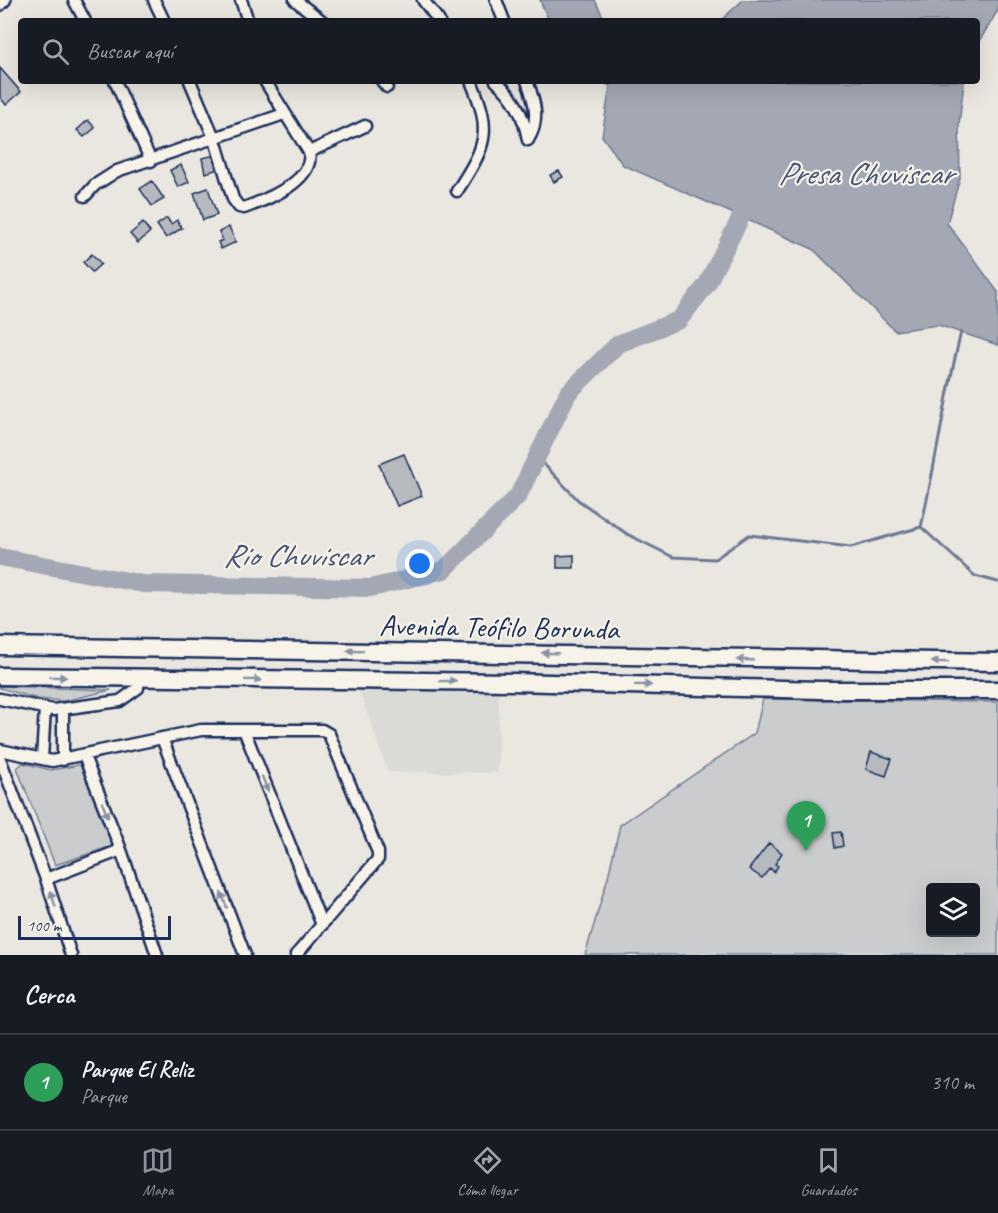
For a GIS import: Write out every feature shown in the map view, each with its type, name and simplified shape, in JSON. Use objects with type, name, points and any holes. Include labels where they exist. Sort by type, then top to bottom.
[{"type":"main road","name":"Avenida Teófilo Borunda","points":[[0,646],[516,652],[780,661],[998,662]]},
{"type":"main road","points":[[118,649],[135,669],[139,678]]},
{"type":"main road","points":[[780,661],[780,688]]},
{"type":"main road","name":"Avenida Teófilo Borunda","points":[[0,676],[998,690]]},
{"type":"street","points":[[0,5],[5,0]]},
{"type":"street","points":[[74,0],[83,18]]},
{"type":"street","points":[[154,0],[163,18]]},
{"type":"street","points":[[241,0],[247,18]]},
{"type":"street","points":[[295,0],[318,18]]},
{"type":"street","points":[[423,0],[437,18]]},
{"type":"street","points":[[496,0],[503,18]]},
{"type":"street","points":[[117,84],[151,161]]},
{"type":"street","points":[[191,84],[215,140],[230,189],[239,207],[250,206],[279,191],[304,174],[310,164],[309,152],[267,84]]},
{"type":"street","points":[[457,192],[475,162],[484,141],[486,124],[472,84]]},
{"type":"street","points":[[499,84],[517,104],[525,123],[528,140],[536,122],[535,106],[528,84]]},
{"type":"street","points":[[85,196],[95,185],[117,171],[215,140],[284,114]]},
{"type":"street","points":[[309,152],[365,126]]},
{"type":"street","points":[[0,699],[45,708],[63,709],[120,701],[138,688],[139,678]]},
{"type":"street","points":[[42,759],[45,708]]},
{"type":"street","points":[[63,709],[63,760]]},
{"type":"street","points":[[0,750],[42,759],[63,760],[201,730],[322,730],[329,734],[378,855],[375,863],[296,955]]},
{"type":"street","points":[[244,730],[322,925]]},
{"type":"street","points":[[162,738],[245,955]]},
{"type":"street","points":[[84,756],[121,850],[157,955]]},
{"type":"street","points":[[0,759],[46,879],[71,955]]},
{"type":"street","points":[[46,879],[121,850]]},
{"type":"shaded area","points":[[0,686],[111,690],[64,701],[38,699],[0,688]]},
{"type":"shaded area","points":[[359,690],[499,692],[498,773],[388,772]]},
{"type":"shaded area","points":[[763,699],[998,702],[998,955],[585,955],[608,877],[620,825],[755,733]]},
{"type":"shaded area","points":[[23,763],[51,770],[84,764],[115,845],[55,865],[17,768]]},
{"type":"water","points":[[540,0],[595,0],[604,18],[548,18]]},
{"type":"water","points":[[743,0],[998,0],[998,10],[980,40],[980,18],[723,18]]},
{"type":"water","name":"Presa Chuviscar","points":[[606,84],[964,84],[959,125],[960,178],[947,223],[998,292],[998,345],[938,325],[895,331],[813,249],[623,165],[602,136],[610,86]]},
{"type":"building","points":[[0,68],[21,92],[6,105],[0,97]]},
{"type":"building","points":[[88,120],[95,128],[84,137],[77,130]]},
{"type":"building","points":[[216,155],[219,169],[205,173],[202,158]]},
{"type":"building","points":[[181,165],[189,182],[178,187],[170,170]]},
{"type":"building","points":[[559,171],[563,177],[554,182],[550,175]]},
{"type":"building","points":[[152,181],[164,199],[152,206],[140,189]]},
{"type":"building","points":[[208,188],[217,215],[203,220],[194,193]]},
{"type":"building","points":[[167,218],[171,224],[177,220],[182,228],[166,238],[157,225]]},
{"type":"building","points":[[143,223],[150,232],[138,243],[130,234]]},
{"type":"building","points":[[229,227],[236,242],[221,249],[218,242],[223,240],[219,232]]},
{"type":"building","points":[[92,254],[101,264],[92,272],[83,262]]},
{"type":"building","points":[[404,454],[422,496],[397,506],[379,464]]},
{"type":"building","points":[[574,555],[574,568],[557,568],[557,556]]},
{"type":"building","points":[[871,752],[892,759],[886,776],[866,769]]},
{"type":"building","points":[[841,832],[843,846],[835,848],[833,833]]},
{"type":"building","points":[[769,843],[782,853],[775,864],[778,866],[774,872],[770,868],[762,878],[749,869]]},
{"type":"waterway","name":"Rio Chuviscar","points":[[0,557],[143,584],[371,588],[444,570],[518,496],[568,393],[618,344],[679,320],[707,284],[741,217],[748,196]]},
{"type":"waterway","points":[[537,457],[578,500],[627,534],[673,557],[715,559],[749,535],[851,547],[921,527],[961,332]]},
{"type":"waterway","points":[[921,527],[975,576],[998,582]]},
{"type":"place","name":"Parque El Reliz","points":[[806,851]]}]
